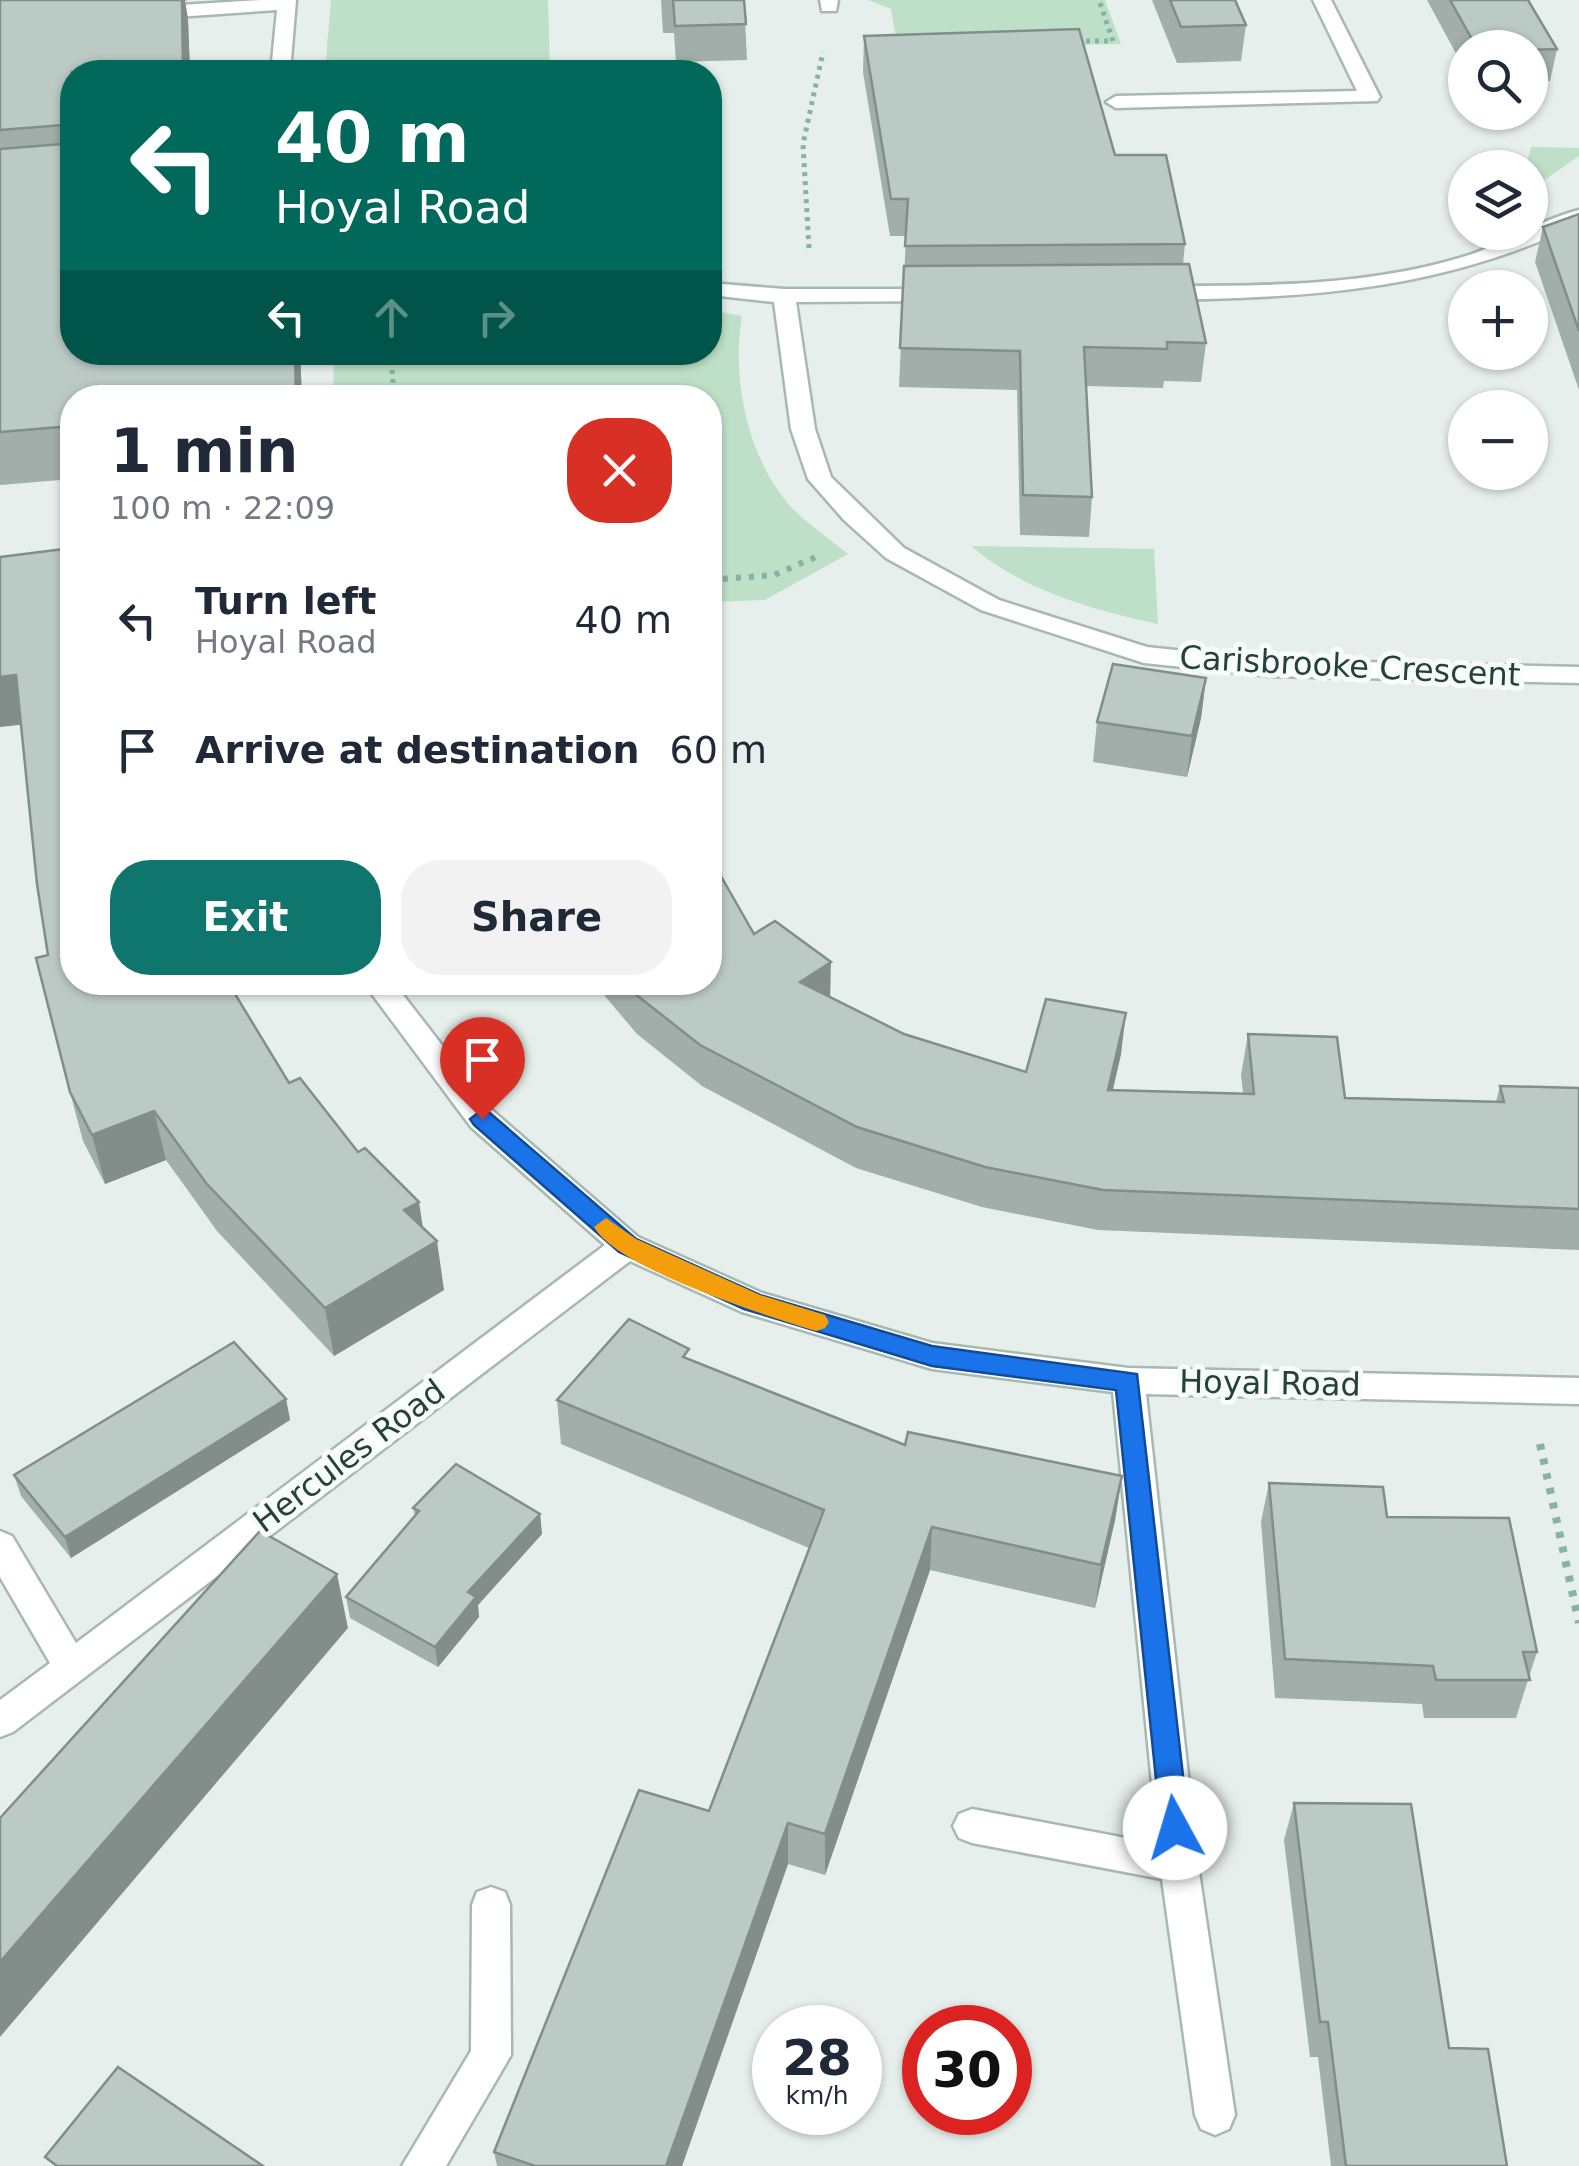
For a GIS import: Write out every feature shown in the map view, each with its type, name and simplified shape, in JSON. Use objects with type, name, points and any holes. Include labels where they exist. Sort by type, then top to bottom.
[{"type":"street","points":[[1116,102],[1370,96],[1322,0]]},
{"type":"street","points":[[134,14],[286,2],[282,60]]},
{"type":"street","points":[[1130,293],[1288,292],[1376,284],[1495,256],[1579,216]]},
{"type":"street","points":[[722,290],[784,296],[970,294]]},
{"type":"street","name":"Carisbrooke Crescent","points":[[784,296],[803,429],[820,479],[895,554],[990,605],[1144,655],[1270,668],[1579,676]]},
{"type":"street","name":"Hoyal Road","points":[[387,995],[482,1119],[628,1246],[753,1303],[932,1356],[1128,1381],[1579,1391]]},
{"type":"street","name":"Hercules Road","points":[[0,1721],[628,1246]]},
{"type":"street","points":[[1128,1381],[1179,1865],[1216,2115]]},
{"type":"street","points":[[0,1546],[71,1666]]},
{"type":"street","points":[[972,1826],[1179,1865]]},
{"type":"street","points":[[423,2166],[491,2055],[491,1905]]},
{"type":"path","points":[[1074,41],[1113,41],[1099,0]]},
{"type":"path","points":[[811,295],[803,144],[820,80],[829,3]]},
{"type":"path","points":[[722,579],[774,575],[871,532]]},
{"type":"path","points":[[1528,1389],[1579,1623]]},
{"type":"green space","points":[[331,0],[548,0],[550,60],[326,60]]},
{"type":"green space","points":[[868,0],[1105,0],[1121,44],[898,49],[891,9]]},
{"type":"green space","points":[[1579,148],[1579,156],[1548,178],[1548,150],[1530,150]]},
{"type":"green space","points":[[722,312],[742,316],[741,393],[764,468],[793,509],[848,554],[765,600],[722,602],[722,385],[333,385],[334,365],[722,365]]},
{"type":"green space","points":[[971,546],[1154,549],[1158,624],[1059,596],[1013,575]]},
{"type":"building","points":[[0,0],[182,0],[183,60],[60,60],[60,125],[0,130]]},
{"type":"building","points":[[673,0],[744,0],[746,24],[675,26]]},
{"type":"building","points":[[1170,0],[1235,0],[1246,25],[1181,27]]},
{"type":"building","points":[[1450,0],[1528,0],[1546,30],[1467,30]]},
{"type":"building","points":[[1079,29],[1115,155],[1166,155],[1185,244],[905,246],[908,199],[891,199],[864,36]]},
{"type":"building","points":[[1548,34],[1557,49],[1548,49]]},
{"type":"building","points":[[60,144],[60,365],[295,365],[296,385],[60,385],[60,427],[0,432],[0,149]]},
{"type":"building","points":[[1579,214],[1579,331],[1548,241],[1548,225]]},
{"type":"building","points":[[1189,264],[1206,343],[1167,342],[1167,349],[1084,347],[1092,497],[1023,495],[1020,351],[900,348],[904,266]]},
{"type":"building","points":[[60,550],[60,995],[236,995],[289,1083],[300,1078],[358,1152],[365,1148],[419,1202],[404,1210],[437,1241],[325,1308],[206,1183],[154,1111],[92,1135],[70,1092],[36,958],[48,955],[16,675],[0,677],[0,557]]},
{"type":"building","points":[[1113,664],[1206,678],[1192,736],[1097,722]]},
{"type":"building","points":[[722,878],[754,934],[775,921],[831,962],[800,982],[904,1034],[1026,1072],[1046,999],[1126,1013],[1108,1090],[1254,1094],[1248,1034],[1337,1037],[1345,1098],[1504,1102],[1500,1086],[1579,1088],[1579,1209],[1103,1190],[985,1167],[857,1127],[700,1045],[637,995],[722,995]]},
{"type":"building","points":[[629,1319],[689,1349],[683,1357],[905,1445],[908,1432],[1122,1476],[1101,1565],[932,1527],[825,1834],[788,1823],[666,2166],[535,2166],[494,2152],[639,1790],[709,1811],[824,1510],[557,1400]]},
{"type":"building","points":[[234,1342],[286,1399],[65,1537],[14,1475]]},
{"type":"building","points":[[456,1464],[540,1514],[468,1592],[476,1597],[435,1647],[346,1597],[419,1511],[413,1508]]},
{"type":"building","points":[[1269,1483],[1383,1487],[1387,1517],[1509,1518],[1537,1652],[1523,1652],[1530,1680],[1436,1680],[1433,1666],[1285,1659]]},
{"type":"building","points":[[260,1531],[337,1574],[0,1962],[0,1818]]},
{"type":"building","points":[[1294,1803],[1411,1804],[1449,2048],[1488,2049],[1507,2166],[1346,2166],[1328,2022],[1320,2022]]},
{"type":"building","points":[[118,2067],[263,2166],[57,2166],[45,2157]]},
{"type":"slow traffic","points":[[606,1227],[628,1246],[753,1303],[816,1322]]},
{"type":"route","points":[[482,1119],[628,1246],[753,1303],[932,1356],[1128,1381],[1175,1828]]}]
